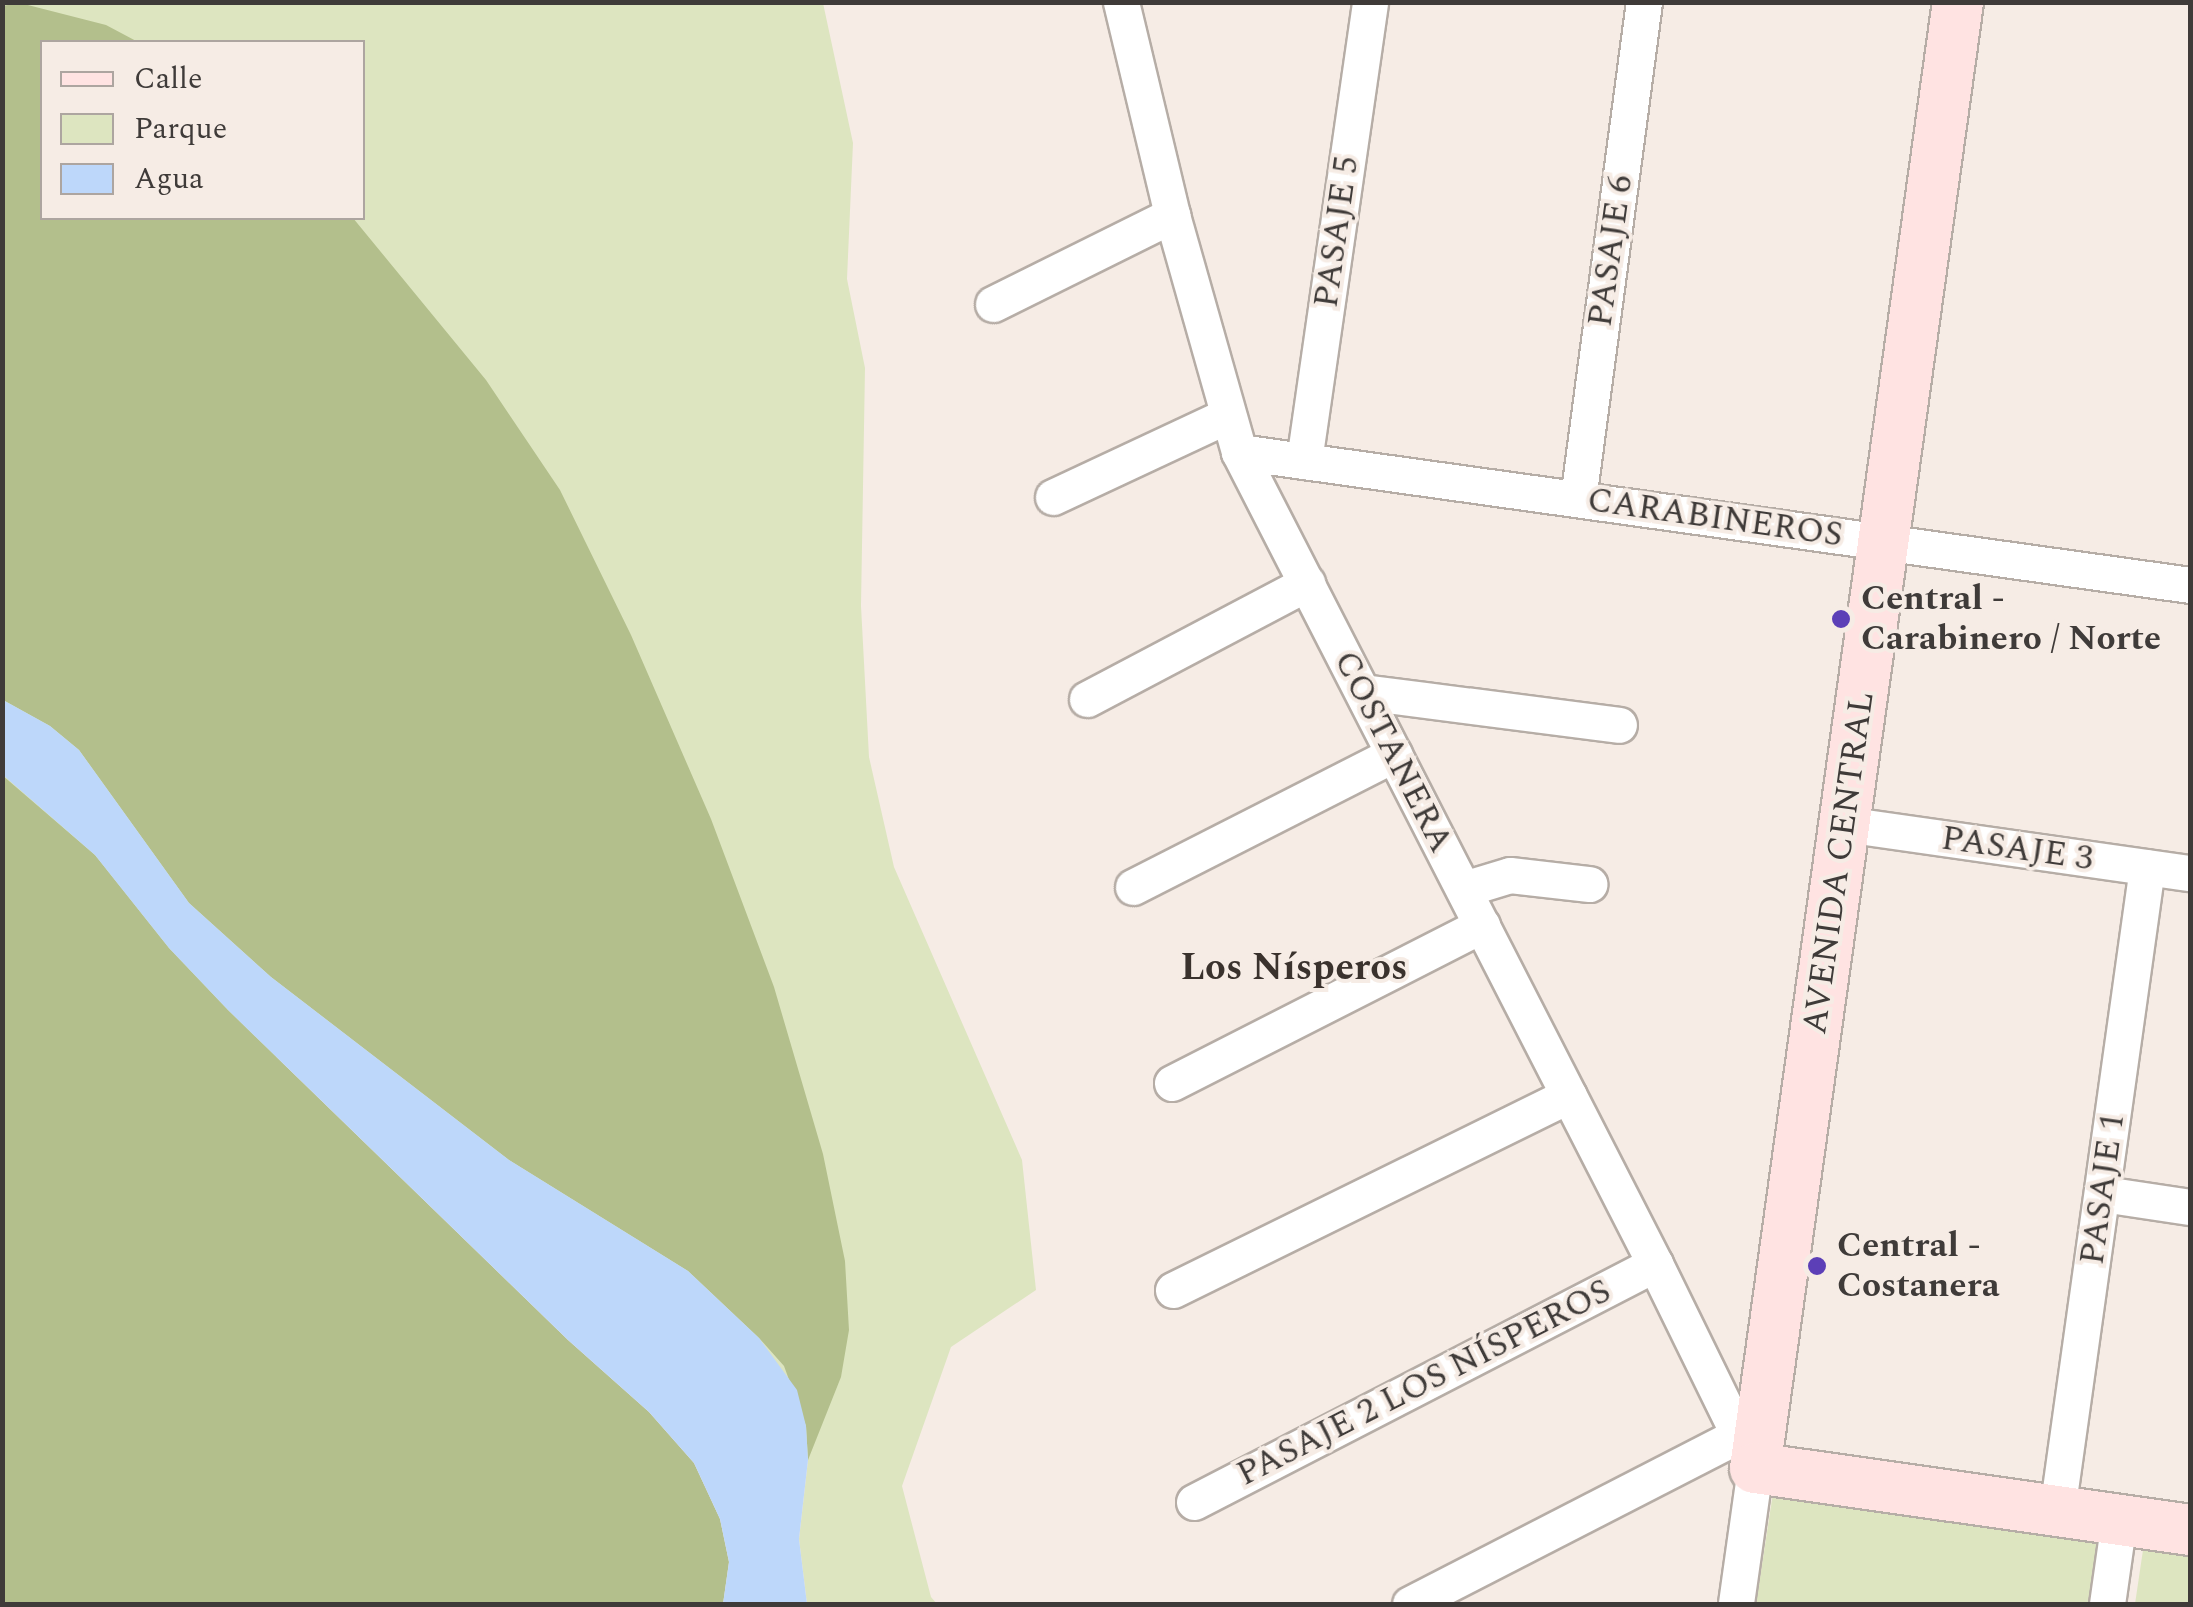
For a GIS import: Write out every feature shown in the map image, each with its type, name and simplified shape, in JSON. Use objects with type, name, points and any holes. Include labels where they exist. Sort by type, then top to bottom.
[{"type":"street","name":"COSTANERA","points":[[1121,2],[1172,215],[1239,452],[1656,1264],[1747,1452]]},
{"type":"street","name":"PASAJE 5","points":[[1304,461],[1370,2]]},
{"type":"street","name":"PASAJE 6","points":[[1578,499],[1644,2]]},
{"type":"street","name":"AVENIDA CENTRAL","points":[[1736,1604],[1747,1452],[1844,824],[1958,2]]},
{"type":"street","points":[[993,304],[1172,215]]},
{"type":"street","points":[[1053,497],[1226,416]]},
{"type":"street","name":"CARABINEROS","points":[[1239,452],[1884,542],[2189,576]]},
{"type":"street","points":[[1087,698],[1307,583]]},
{"type":"street","points":[[1363,692],[1620,725]]},
{"type":"street","points":[[1134,887],[1394,754]]},
{"type":"street","name":"PASAJE 3","points":[[1844,824],[2190,874]]},
{"type":"street","name":"PASAJE 1","points":[[2057,1511],[2148,867]]},
{"type":"street","points":[[1464,889],[1510,875],[1590,884]]},
{"type":"street","points":[[1172,1083],[1482,925]]},
{"type":"street","points":[[1173,1290],[1569,1095]]},
{"type":"street","points":[[2103,1194],[2190,1207]]},
{"type":"street","name":"PASAJE 2 LOS NÍSPEROS","points":[[1194,1502],[1656,1264]]},
{"type":"street","points":[[1410,1604],[1747,1452],[2057,1511],[2190,1530]]},
{"type":"street","points":[[2106,1604],[2118,1520]]},
{"type":"green space","points":[[3,3],[823,3],[853,143],[847,279],[865,368],[861,606],[869,757],[894,867],[1022,1160],[1036,1290],[951,1347],[902,1486],[931,1597],[937,1604],[807,1604],[799,1539],[808,1460],[797,1390],[303,1003],[3,1604]]},
{"type":"green space","points":[[20,3],[106,25],[134,40],[40,40],[40,220],[355,220],[486,380],[560,490],[631,635],[711,819],[774,987],[823,1154],[845,1261],[849,1330],[841,1377],[808,1460],[806,1426],[784,1366],[759,1338],[688,1271],[509,1160],[271,977],[189,903],[79,750],[50,726],[3,700],[2,6]]},
{"type":"green space","points":[[2,775],[95,855],[169,948],[228,1010],[568,1340],[649,1412],[694,1463],[720,1519],[729,1562],[723,1604],[3,1604]]},
{"type":"green space","points":[[1773,1493],[2105,1543],[2095,1604],[1756,1604]]},
{"type":"green space","points":[[2143,1550],[2190,1556],[2190,1604],[2135,1604]]},
{"type":"water","points":[[3,700],[50,726],[79,750],[189,903],[271,977],[509,1160],[688,1271],[759,1338],[797,1390],[806,1426],[808,1460],[799,1539],[807,1604],[723,1604],[729,1562],[720,1519],[694,1463],[649,1412],[568,1340],[228,1010],[169,948],[95,855],[3,775]]},
{"type":"place","name":"Central - Carabinero / Norte","points":[[1841,619]]},
{"type":"place","name":"Central - Costanera","points":[[1817,1266]]},
{"type":"district","name":"Los Nísperos","points":[[1294,969]]}]
